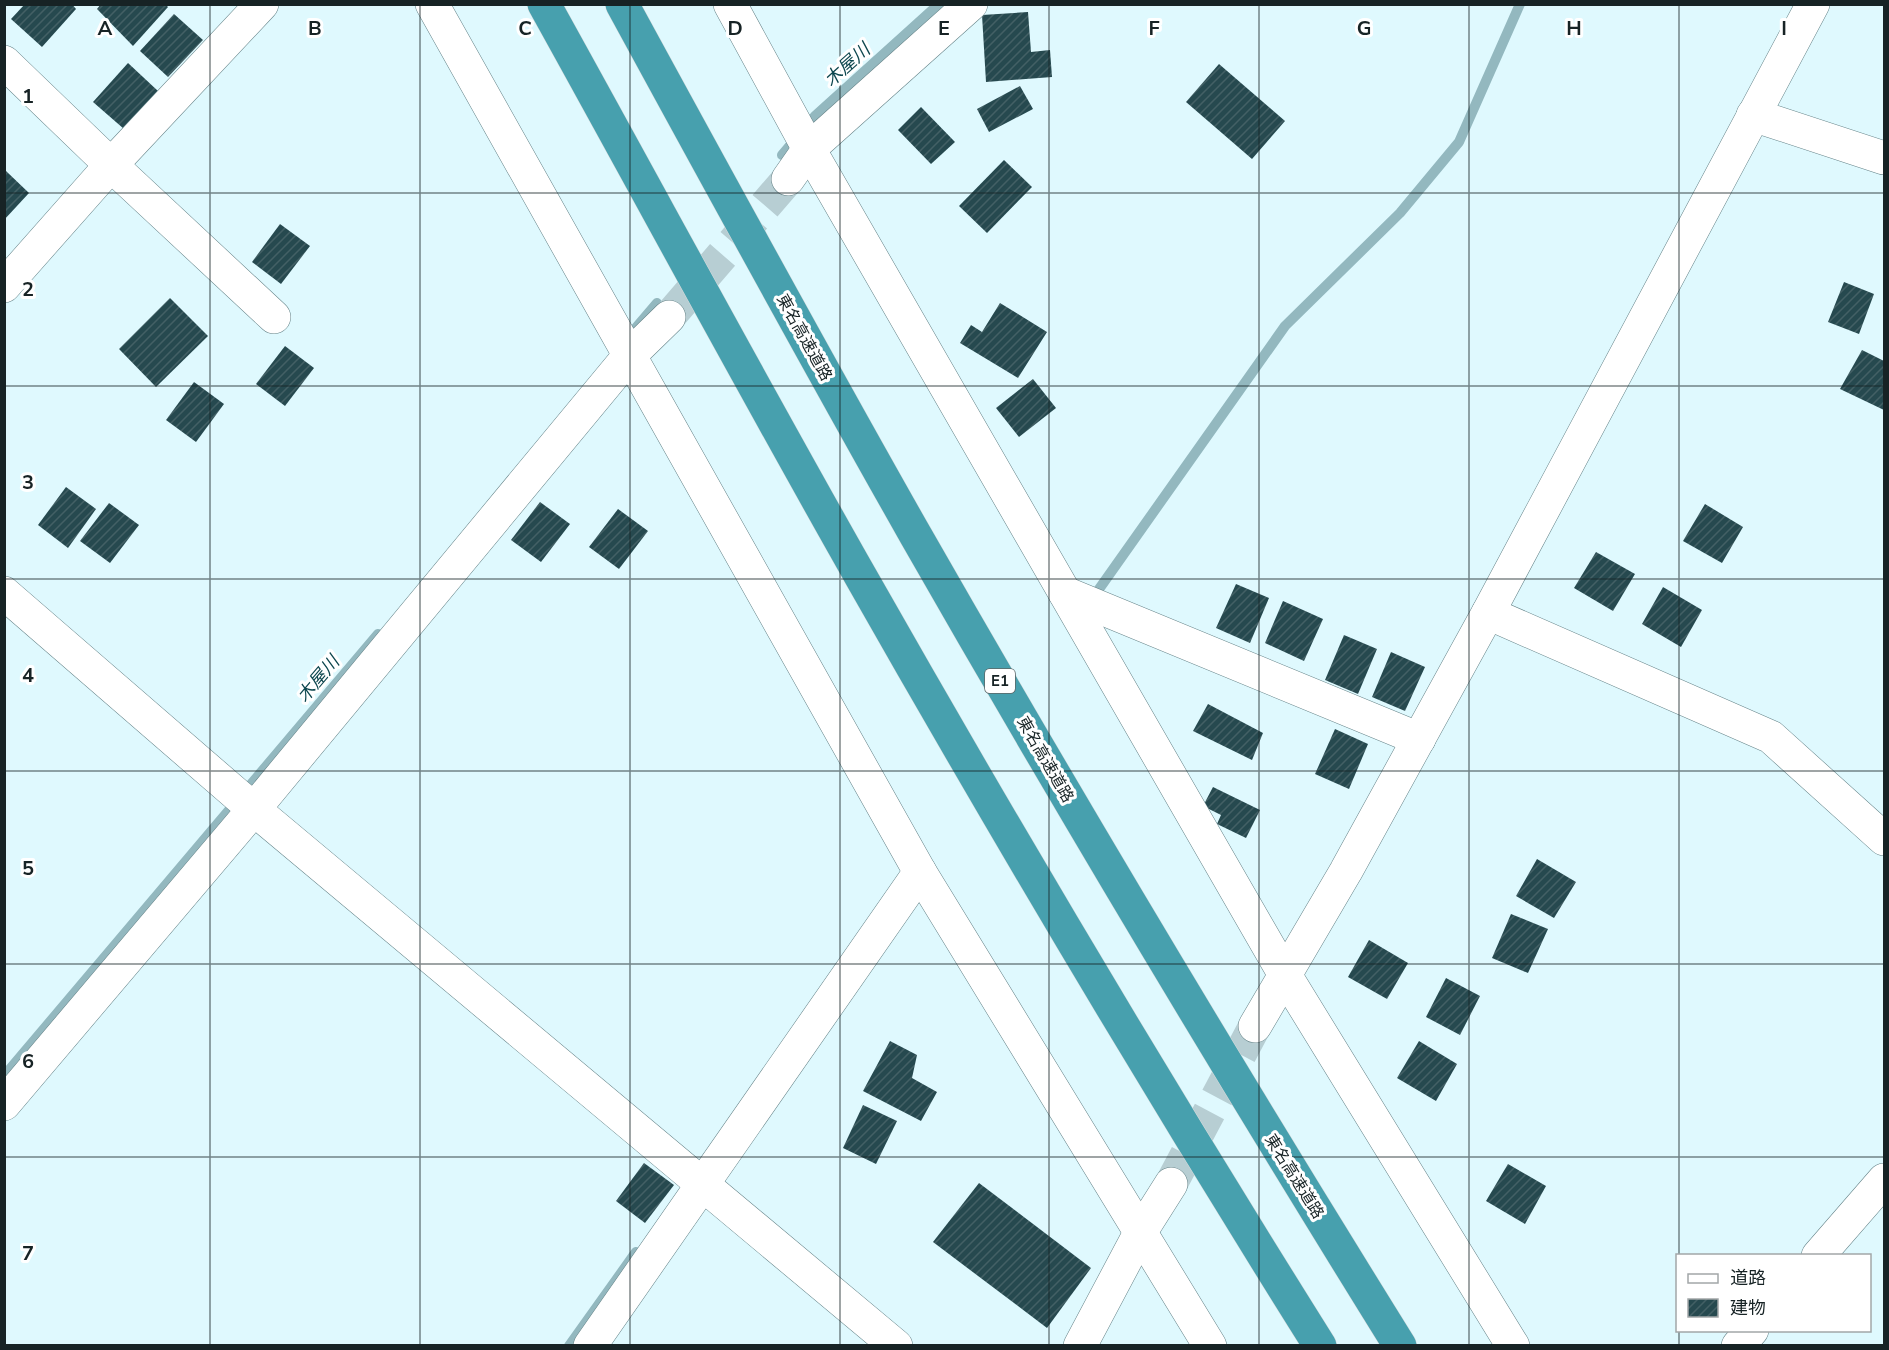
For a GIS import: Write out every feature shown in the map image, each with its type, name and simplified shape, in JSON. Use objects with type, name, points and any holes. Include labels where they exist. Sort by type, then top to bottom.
[{"type":"highway","points":[[544,4],[879,608],[1044,893],[1207,1167],[1320,1346]]},
{"type":"highway","name":"東名高速道路","points":[[622,4],[916,536],[1261,1122],[1400,1346]]},
{"type":"street","points":[[4,286],[111,165],[262,4]]},
{"type":"street","points":[[432,4],[920,872],[1210,1346]]},
{"type":"street","points":[[730,4],[802,138],[1285,975],[1513,1346]]},
{"type":"street","points":[[788,179],[802,138],[971,4]]},
{"type":"street","points":[[1255,1026],[1346,871],[1488,613],[1813,4]]},
{"type":"street","points":[[4,62],[274,316]]},
{"type":"street","points":[[1753,115],[1884,158]]},
{"type":"street","points":[[4,1104],[246,802],[629,355],[669,317]]},
{"type":"street","points":[[4,593],[246,802],[896,1346]]},
{"type":"street","points":[[1065,593],[1419,739]]},
{"type":"street","points":[[1488,613],[1771,737],[1884,839]]},
{"type":"street","points":[[590,1346],[920,872]]},
{"type":"street","points":[[1820,1254],[1884,1180]]},
{"type":"street","points":[[1080,1346],[1140,1233],[1171,1184]]},
{"type":"street","points":[[1738,1346],[1750,1332]]},
{"type":"building","points":[[25,4],[72,4],[76,9],[42,47],[11,19]]},
{"type":"building","points":[[101,4],[165,4],[168,7],[133,46],[97,9]]},
{"type":"building","points":[[1028,12],[1031,52],[1050,50],[1052,77],[986,82],[982,15]]},
{"type":"building","points":[[174,14],[203,40],[168,77],[140,51]]},
{"type":"building","points":[[128,63],[158,91],[124,129],[93,102]]},
{"type":"building","points":[[1219,64],[1285,121],[1252,159],[1186,102]]},
{"type":"building","points":[[1020,86],[1033,109],[989,132],[977,109]]},
{"type":"building","points":[[921,107],[955,142],[931,164],[898,130]]},
{"type":"building","points":[[1004,160],[1032,187],[987,233],[959,206]]},
{"type":"building","points":[[6,171],[29,193],[4,220],[4,173]]},
{"type":"building","points":[[280,224],[310,246],[281,284],[252,262]]},
{"type":"building","points":[[1844,282],[1874,294],[1859,334],[1828,322]]},
{"type":"building","points":[[170,298],[208,336],[156,387],[119,349]]},
{"type":"building","points":[[1000,303],[1047,332],[1018,378],[960,343],[971,325],[982,332]]},
{"type":"building","points":[[285,346],[314,368],[285,406],[256,384]]},
{"type":"building","points":[[1862,350],[1884,361],[1884,410],[1840,389]]},
{"type":"building","points":[[1033,379],[1056,408],[1019,437],[996,408]]},
{"type":"building","points":[[194,382],[224,404],[196,442],[166,420]]},
{"type":"building","points":[[66,487],[96,509],[68,548],[38,525]]},
{"type":"building","points":[[540,502],[570,524],[541,562],[511,540]]},
{"type":"building","points":[[109,503],[139,525],[110,563],[80,541]]},
{"type":"building","points":[[1705,504],[1743,527],[1722,563],[1683,541]]},
{"type":"building","points":[[618,509],[648,531],[619,569],[589,547]]},
{"type":"building","points":[[1596,552],[1635,574],[1613,611],[1574,588]]},
{"type":"building","points":[[1236,584],[1269,598],[1250,643],[1216,628]]},
{"type":"building","points":[[1663,587],[1702,610],[1681,647],[1642,624]]},
{"type":"building","points":[[1283,601],[1323,619],[1304,661],[1265,643]]},
{"type":"building","points":[[1344,635],[1377,649],[1358,694],[1325,680]]},
{"type":"building","points":[[1391,652],[1425,667],[1405,711],[1372,697]]},
{"type":"building","points":[[1208,704],[1263,733],[1252,760],[1193,731]]},
{"type":"building","points":[[1335,729],[1368,744],[1349,789],[1315,774]]},
{"type":"building","points":[[1213,787],[1260,810],[1246,838],[1217,824],[1221,815],[1203,806]]},
{"type":"building","points":[[1537,859],[1576,882],[1554,918],[1516,896]]},
{"type":"building","points":[[1511,914],[1548,929],[1528,973],[1492,958]]},
{"type":"building","points":[[1369,940],[1408,963],[1387,999],[1348,977]]},
{"type":"building","points":[[1446,978],[1480,996],[1460,1035],[1426,1017]]},
{"type":"building","points":[[890,1041],[917,1055],[912,1078],[937,1092],[921,1121],[863,1091]]},
{"type":"building","points":[[1419,1041],[1457,1064],[1436,1101],[1397,1078]]},
{"type":"building","points":[[863,1105],[897,1121],[876,1164],[843,1148]]},
{"type":"building","points":[[644,1163],[674,1185],[645,1223],[616,1201]]},
{"type":"building","points":[[1508,1164],[1546,1186],[1525,1224],[1486,1201]]},
{"type":"building","points":[[979,1183],[1091,1268],[1047,1328],[933,1242]]},
{"type":"waterway","name":"木屋川","points":[[782,155],[815,116],[939,4]]},
{"type":"waterway","points":[[1092,599],[1285,326],[1400,213],[1459,142],[1520,4]]},
{"type":"waterway","name":"木屋川","points":[[634,330],[657,303]]},
{"type":"waterway","name":"木屋川","points":[[4,1076],[378,634]]},
{"type":"waterway","points":[[569,1346],[636,1252]]},
{"type":"tunnel","points":[[669,317],[788,179]]},
{"type":"tunnel","points":[[1171,1184],[1255,1026]]}]
